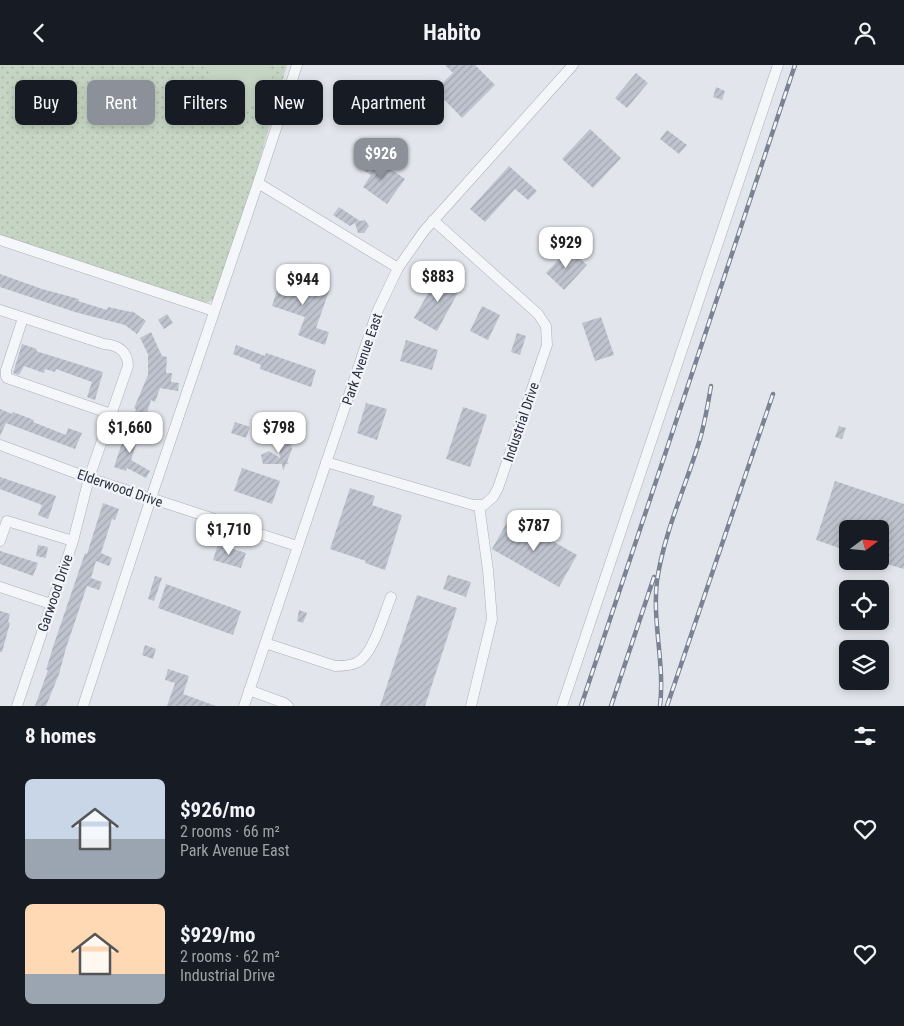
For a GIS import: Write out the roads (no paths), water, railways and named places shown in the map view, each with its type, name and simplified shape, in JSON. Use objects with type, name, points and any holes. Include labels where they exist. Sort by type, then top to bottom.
[{"type":"street","points":[[84,706],[151,499],[297,65]]},
{"type":"street","name":"Park Avenue East","points":[[244,706],[378,312],[398,268],[433,220],[573,65]]},
{"type":"street","points":[[562,706],[778,65]]},
{"type":"street","points":[[258,183],[398,268]]},
{"type":"street","name":"Industrial Drive","points":[[433,220],[538,314],[546,326],[547,345],[498,487],[493,497],[484,505],[479,505]]},
{"type":"street","points":[[0,240],[214,311]]},
{"type":"street","points":[[0,310],[23,318],[6,370],[7,378],[111,415]]},
{"type":"street","name":"Garwood Drive","points":[[17,706],[73,541],[90,478],[128,366],[128,359],[125,353],[112,345],[23,318]]},
{"type":"street","name":"Elderwood Drive","points":[[0,445],[151,499],[297,546]]},
{"type":"street","points":[[326,462],[473,505],[479,505],[488,570],[492,619],[471,706]]},
{"type":"street","points":[[0,541],[3,520],[73,541]]},
{"type":"street","points":[[0,587],[51,604]]},
{"type":"street","points":[[265,643],[335,666],[358,663],[368,653],[391,597]]},
{"type":"street","points":[[249,690],[288,706]]},
{"type":"railway","points":[[581,706],[795,65]]},
{"type":"railway","points":[[660,706],[661,675],[656,612],[657,581],[670,527],[702,433],[711,386]]},
{"type":"railway","points":[[667,706],[773,394]]},
{"type":"railway","points":[[611,706],[654,577]]}]
